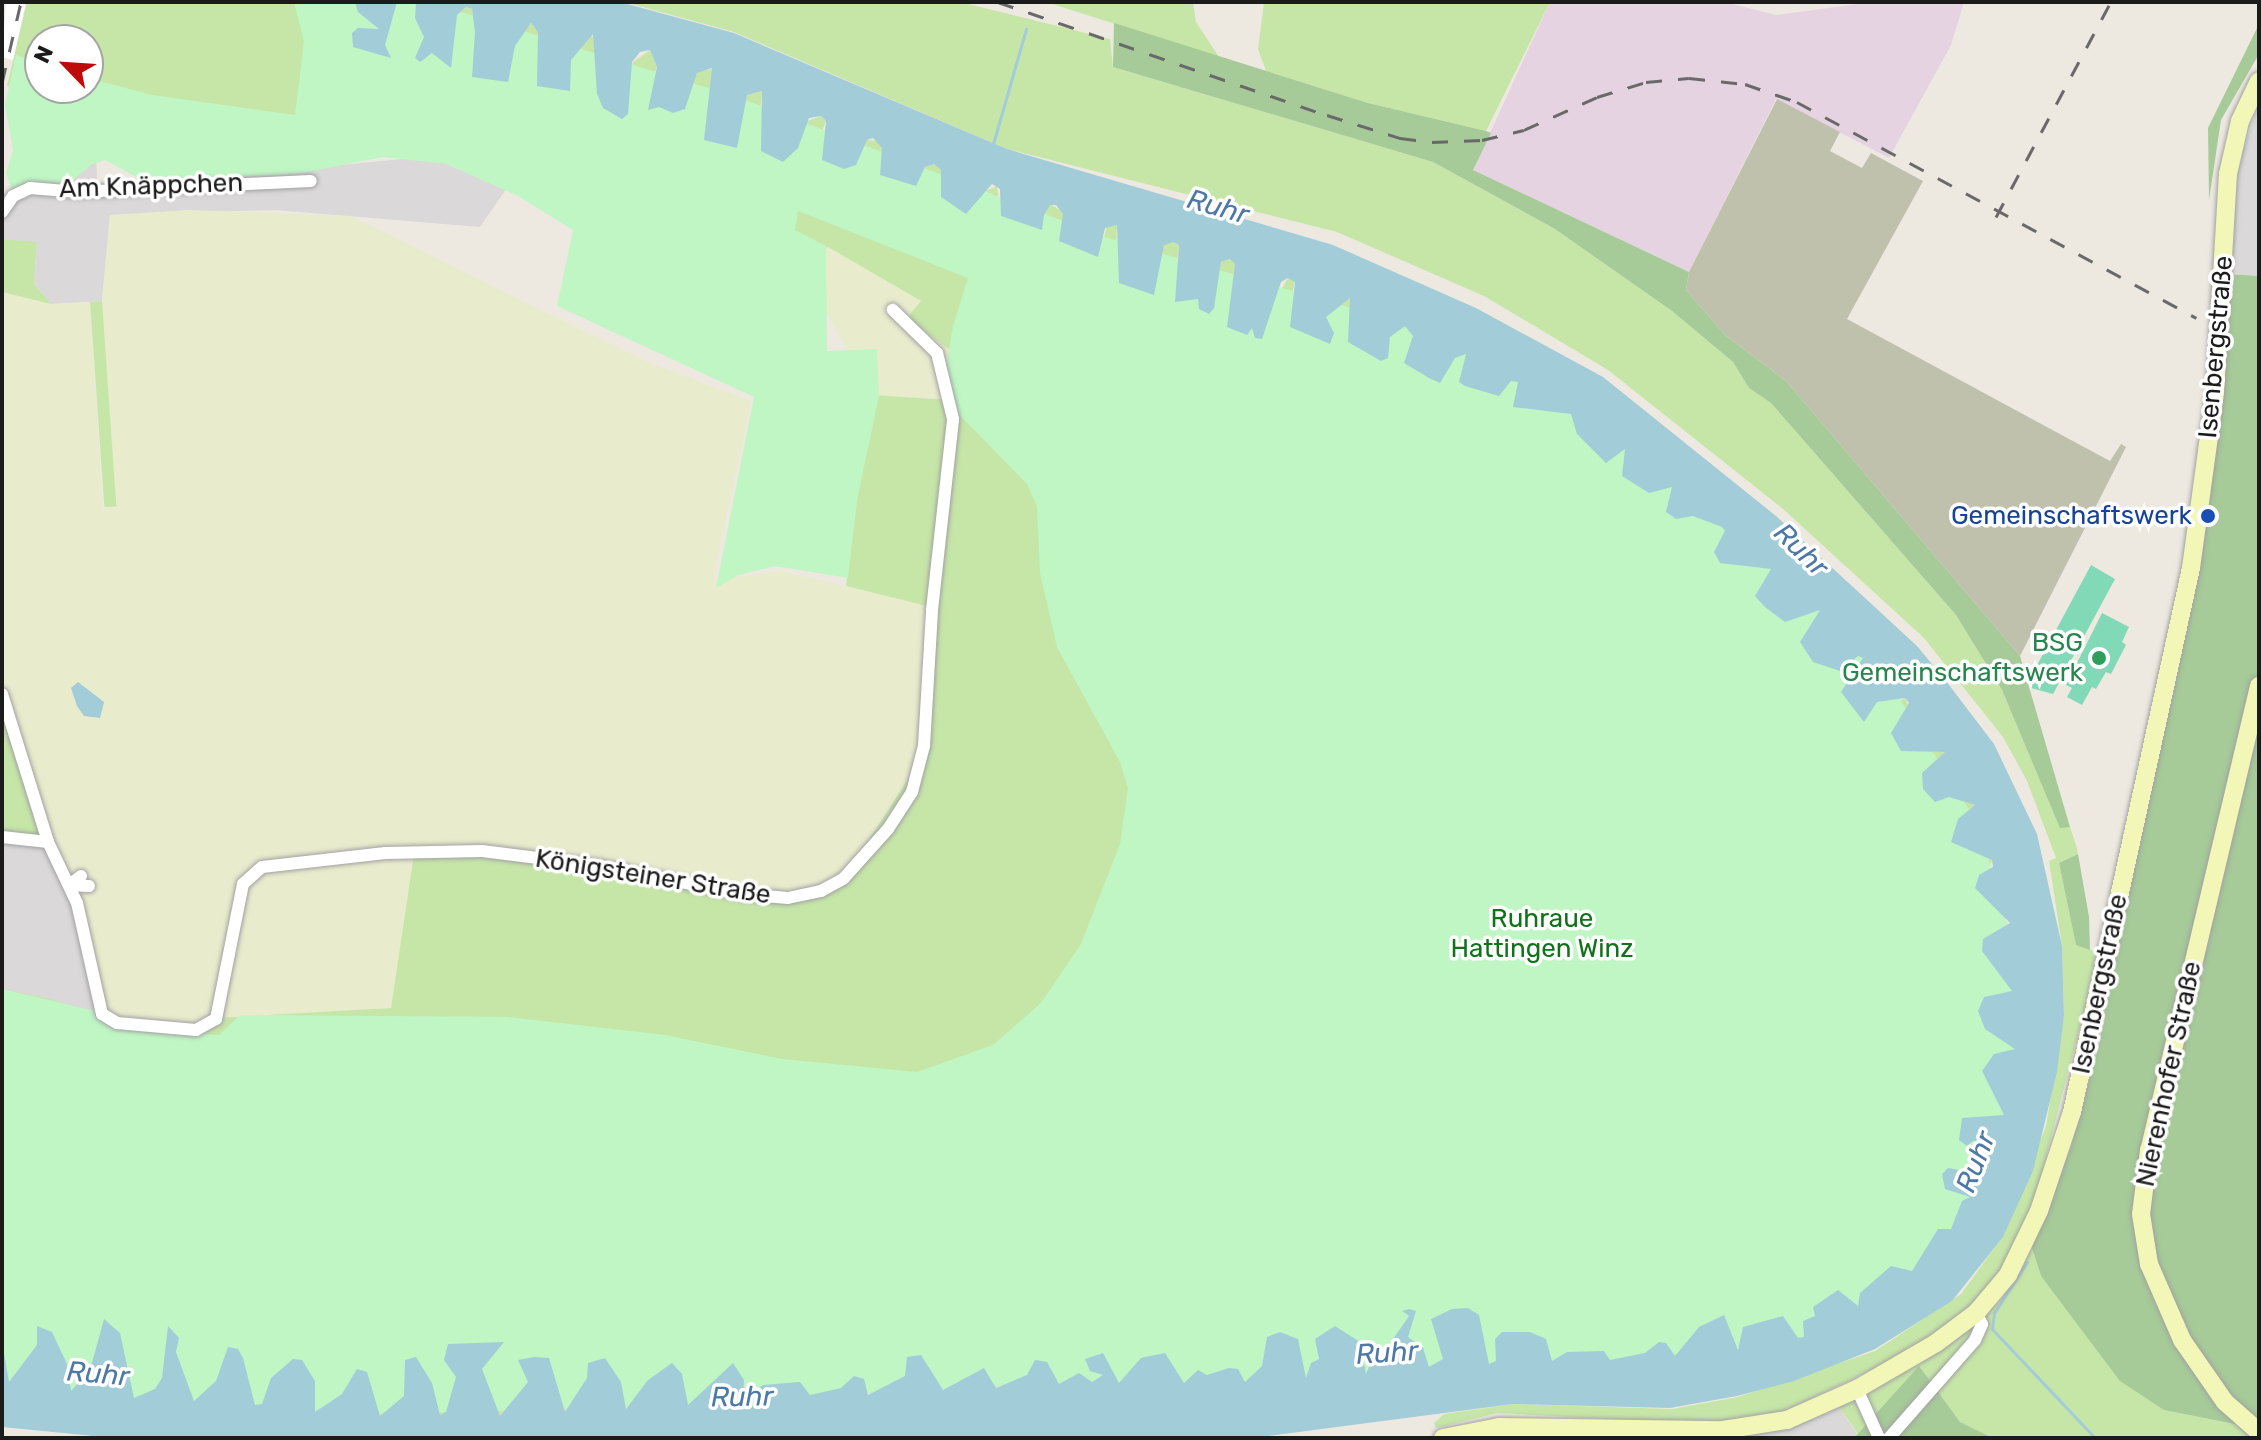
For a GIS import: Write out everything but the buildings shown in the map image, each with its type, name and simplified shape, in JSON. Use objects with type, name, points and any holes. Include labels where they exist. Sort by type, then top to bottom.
[{"type":"main road","name":"Isenbergstraße","points":[[1443,1438],[1499,1427],[1745,1429],[1787,1420],[1857,1389],[1976,1313],[2000,1287],[2024,1246],[2057,1162],[2079,1082],[2191,568],[2215,392],[2228,174],[2240,121],[2259,81]]},
{"type":"main road","name":"Nierenhofer Straße","points":[[2259,686],[2149,1150],[2141,1214],[2149,1264],[2182,1340],[2225,1402],[2259,1432]]},
{"type":"street","name":"Am Knäppchen","points":[[2,212],[13,196],[30,188],[78,192],[311,181]]},
{"type":"street","name":"Königsteiner Straße","points":[[2,694],[48,842],[69,885],[97,978],[102,1014],[121,1024],[196,1030],[212,1023],[222,1007],[243,884],[262,867],[399,852],[482,851],[788,898],[811,895],[844,878],[888,829],[920,769],[935,565],[952,438],[951,403],[937,353],[893,310]]},
{"type":"street","points":[[2,837],[48,842]]},
{"type":"street","points":[[69,885],[85,881]]},
{"type":"street","points":[[1889,1438],[1975,1340],[1982,1324],[1976,1313]]},
{"type":"street","points":[[1857,1389],[1879,1438]]},
{"type":"shaded area","points":[[1550,2],[1725,2],[1776,15],[1873,2],[1964,2],[1951,45],[1889,158],[1776,99],[1689,272],[1473,170]]},
{"type":"shaded area","points":[[1777,99],[1840,132],[1830,151],[1862,168],[1871,153],[1923,181],[1847,319],[2110,461],[2121,444],[2126,447],[2020,656],[1786,381],[1725,335],[1686,290],[1689,272]]},
{"type":"shaded area","points":[[2259,102],[2259,276],[2227,274],[2239,163]]},
{"type":"shaded area","points":[[96,142],[97,183],[197,179],[443,155],[511,182],[480,227],[275,210],[110,215],[102,301],[51,304],[34,284],[37,243],[2,239],[2,213],[13,188]]},
{"type":"shaded area","points":[[188,210],[351,216],[647,362],[751,401],[713,580],[780,571],[927,605],[917,765],[847,871],[828,885],[783,895],[415,848],[391,1007],[203,1028],[105,1015],[77,903],[48,840],[2,681],[2,292],[51,304],[90,302],[103,510],[116,506],[102,301],[110,215]]},
{"type":"shaded area","points":[[828,247],[921,301],[950,349],[953,400],[870,395],[800,262]]},
{"type":"shaded area","points":[[2,839],[46,842],[69,885],[98,1022],[2,989]]},
{"type":"shaded area","points":[[1839,1407],[1857,1434],[1853,1438],[1709,1438]]},
{"type":"green space","name":"Ruhraue Hattingen Winz","points":[[27,2],[416,2],[457,15],[466,7],[472,9],[475,33],[515,46],[531,23],[571,60],[592,34],[598,54],[629,77],[633,62],[650,50],[657,67],[650,85],[692,84],[697,72],[712,69],[713,92],[741,113],[747,95],[762,91],[758,139],[821,116],[826,121],[822,131],[862,150],[867,140],[879,141],[916,186],[925,167],[934,164],[985,191],[997,186],[1001,216],[1044,215],[1050,204],[1104,237],[1107,225],[1117,225],[1116,255],[1174,241],[1179,245],[1176,270],[1219,274],[1221,262],[1230,259],[1275,301],[1288,278],[1295,281],[1292,294],[1332,326],[1342,300],[1350,298],[1410,328],[1413,336],[1899,701],[1905,698],[1930,752],[1946,752],[1929,766],[1959,800],[1975,805],[1958,819],[1976,854],[1992,860],[1987,874],[2009,928],[1803,1321],[1805,1337],[1675,1356],[1666,1342],[1010,1378],[995,1388],[984,1368],[720,1373],[688,1405],[648,1380],[625,1409],[587,1378],[565,1412],[549,1358],[511,1396],[500,1417],[494,1395],[440,1416],[432,1383],[406,1391],[380,1417],[376,1396],[319,1413],[165,1361],[134,1399],[2,1341],[2,989],[55,1000],[98,1023],[190,1031],[217,1018],[391,1008],[414,854],[444,852],[801,897],[844,878],[917,765],[927,606],[846,586],[870,395],[953,400],[950,350],[907,318],[921,301],[828,247],[800,262],[505,138],[104,96],[104,24],[24,24],[24,88],[7,86]]},
{"type":"green space","name":"Ruhraue Hattingen Winz","points":[[294,2],[429,2],[737,97],[1108,238],[1348,307],[1456,346],[1629,438],[1873,656],[1969,810],[1999,888],[2020,982],[2014,1089],[1978,1200],[1908,1278],[1818,1333],[1777,1343],[1575,1365],[1263,1383],[1014,1385],[661,1406],[388,1414],[291,1413],[2,1387],[2,989],[188,1033],[219,1035],[240,1015],[507,1017],[665,1035],[782,1059],[917,1072],[993,1045],[1041,1003],[1081,944],[1120,844],[1128,788],[1120,762],[1057,647],[1040,573],[1037,506],[1027,484],[941,396],[953,326],[968,278],[798,211],[795,230],[826,246],[827,351],[877,349],[879,396],[857,500],[848,578],[775,566],[738,575],[716,588],[754,397],[557,306],[573,230],[518,196],[446,164],[383,157],[302,173],[146,182],[105,160],[91,165],[54,195],[22,194],[12,189],[6,173],[13,150],[5,105],[16,55],[24,58],[24,104],[104,104],[104,82],[152,95],[295,115],[304,42]]},
{"type":"green space","points":[[624,2],[960,2],[1110,39],[1113,67],[1433,162],[1555,229],[1672,311],[1733,362],[1749,388],[1771,403],[1956,615],[2002,690],[2060,827],[2070,827],[2076,845],[2078,854],[2059,863],[2076,944],[2099,953],[2033,1207],[1995,1281],[1954,1320],[1899,1357],[1785,1411],[1705,1424],[1497,1413],[1436,1428],[1434,1423],[1444,1414],[1514,1404],[1672,1409],[1738,1397],[1875,1351],[1961,1294],[2003,1236],[2046,1126],[2064,1016],[2062,946],[2049,861],[2056,858],[2027,781],[2003,737],[1924,638],[1782,508],[1608,370],[1484,296],[1337,232],[1007,149],[734,32]]},
{"type":"green space","points":[[1193,2],[1196,22],[1219,57],[1049,3]]},
{"type":"green space","points":[[1264,2],[1550,2],[1486,131],[1368,103],[1266,71],[1258,49]]},
{"type":"green space","points":[[1114,23],[1368,103],[1491,133],[1473,170],[1689,272],[1686,290],[1725,335],[1786,381],[2020,656],[2070,827],[2060,828],[2002,690],[1956,615],[1771,403],[1749,388],[1733,362],[1672,311],[1555,229],[1433,162],[1113,67]]},
{"type":"green space","points":[[2259,24],[2259,54],[2221,120],[2209,200],[2208,128]]},
{"type":"green space","points":[[2,239],[37,242],[34,284],[51,304],[2,292]]},
{"type":"green space","points":[[2227,274],[2259,276],[2259,1429],[2164,1410],[2120,1381],[2041,1276],[2032,1248],[2071,1147],[2100,1041],[2117,935],[2177,675],[2201,542]]},
{"type":"green space","points":[[102,301],[116,506],[104,507],[90,302]]},
{"type":"green space","points":[[2091,565],[2115,579],[2053,694],[2031,688],[2029,680]]},
{"type":"green space","name":"BSG Gemeinschaftswerk","points":[[2102,613],[2129,627],[2122,642],[2126,645],[2111,674],[2106,672],[2096,689],[2092,687],[2082,705],[2067,697],[2072,688],[2066,685]]},
{"type":"green space","points":[[2,714],[41,836],[2,835]]},
{"type":"green space","points":[[2078,854],[2089,917],[2090,950],[2076,945],[2059,863]]},
{"type":"green space","points":[[2032,1248],[2041,1276],[2164,1410],[2233,1424],[2259,1432],[2259,1438],[1993,1438],[1960,1422],[1919,1367],[1858,1434],[1839,1407],[1954,1339],[2001,1300]]},
{"type":"green space","points":[[1919,1366],[1960,1422],[1993,1438],[1854,1438]]},
{"type":"water","points":[[355,2],[397,2],[385,45],[391,58],[353,47],[352,33],[358,28],[379,29],[358,12]]},
{"type":"water","name":"Ruhr","points":[[416,2],[620,2],[734,33],[1007,149],[1333,245],[1476,308],[1603,377],[1776,516],[1917,646],[1946,681],[1994,744],[2037,834],[2062,946],[2064,1016],[2057,1072],[2033,1171],[2003,1237],[1952,1301],[1875,1349],[1794,1381],[1737,1396],[1670,1408],[1513,1404],[1253,1438],[114,1438],[2,1427],[2,1341],[9,1382],[37,1345],[37,1326],[52,1332],[67,1364],[71,1391],[90,1370],[104,1319],[120,1333],[134,1398],[155,1389],[162,1378],[168,1326],[179,1338],[176,1352],[194,1401],[216,1381],[228,1347],[238,1349],[243,1358],[255,1405],[262,1404],[271,1378],[293,1359],[302,1360],[315,1381],[315,1412],[342,1394],[357,1369],[367,1372],[380,1416],[404,1396],[405,1360],[416,1357],[432,1383],[440,1415],[446,1412],[456,1377],[444,1360],[448,1344],[504,1342],[482,1369],[500,1416],[528,1382],[518,1360],[534,1357],[549,1358],[565,1412],[587,1378],[588,1363],[605,1358],[621,1382],[626,1409],[648,1380],[672,1363],[682,1374],[688,1405],[733,1363],[744,1380],[743,1400],[763,1385],[800,1382],[810,1395],[841,1388],[854,1376],[864,1379],[868,1395],[905,1376],[907,1357],[921,1355],[943,1390],[984,1368],[996,1388],[1027,1375],[1035,1360],[1047,1362],[1059,1384],[1079,1373],[1092,1382],[1103,1375],[1090,1371],[1085,1359],[1103,1353],[1119,1383],[1141,1358],[1165,1353],[1184,1383],[1198,1370],[1207,1375],[1229,1368],[1238,1369],[1245,1382],[1262,1366],[1267,1337],[1280,1332],[1298,1339],[1306,1378],[1311,1363],[1319,1359],[1315,1339],[1335,1326],[1360,1342],[1366,1374],[1372,1360],[1393,1347],[1391,1342],[1409,1316],[1402,1311],[1409,1309],[1416,1311],[1408,1337],[1423,1348],[1429,1367],[1443,1359],[1431,1319],[1452,1309],[1468,1308],[1479,1315],[1489,1364],[1496,1361],[1495,1339],[1502,1332],[1530,1332],[1546,1339],[1552,1361],[1567,1352],[1604,1351],[1610,1360],[1645,1353],[1659,1342],[1666,1343],[1675,1356],[1699,1327],[1724,1315],[1738,1350],[1743,1327],[1783,1316],[1798,1338],[1804,1337],[1803,1321],[1815,1316],[1813,1307],[1838,1290],[1858,1306],[1860,1293],[1891,1266],[1912,1271],[1938,1229],[1951,1229],[1962,1201],[1970,1197],[1945,1189],[1942,1174],[1948,1168],[1984,1174],[1990,1149],[1986,1142],[1973,1141],[1967,1146],[1959,1140],[1962,1118],[2004,1115],[1982,1071],[1994,1054],[2015,1049],[1985,1029],[1978,1011],[1984,997],[2012,991],[1982,951],[1983,939],[2010,923],[1975,888],[1979,875],[1993,867],[1992,860],[1951,842],[1958,819],[1975,805],[1949,797],[1935,802],[1923,789],[1922,773],[1945,752],[1901,751],[1891,733],[1909,703],[1905,698],[1877,702],[1864,722],[1841,692],[1863,658],[1858,656],[1840,671],[1813,662],[1800,642],[1820,610],[1785,622],[1765,607],[1755,596],[1771,569],[1720,563],[1714,552],[1725,531],[1722,527],[1693,516],[1676,519],[1666,512],[1672,487],[1649,493],[1622,476],[1625,449],[1606,463],[1577,434],[1571,414],[1513,407],[1518,382],[1511,381],[1499,396],[1465,386],[1459,382],[1466,354],[1455,358],[1440,383],[1429,378],[1404,363],[1413,336],[1405,326],[1390,337],[1388,358],[1381,361],[1348,342],[1350,298],[1326,317],[1334,333],[1330,344],[1290,327],[1295,282],[1288,278],[1281,282],[1262,339],[1255,338],[1252,328],[1247,335],[1227,327],[1235,264],[1230,259],[1221,262],[1214,308],[1209,314],[1199,309],[1198,299],[1175,302],[1179,245],[1174,242],[1164,245],[1154,295],[1119,283],[1117,225],[1105,228],[1098,257],[1059,241],[1063,214],[1056,205],[1050,205],[1044,215],[1042,230],[1001,216],[1000,189],[992,184],[966,214],[941,197],[941,170],[934,164],[925,167],[916,186],[880,175],[882,148],[873,138],[867,140],[856,165],[844,169],[822,160],[826,121],[821,116],[809,118],[798,148],[783,162],[761,151],[762,91],[747,95],[737,148],[704,140],[712,68],[697,73],[685,109],[673,113],[659,107],[648,110],[657,67],[650,50],[640,52],[632,62],[628,114],[622,119],[603,108],[597,94],[593,34],[571,60],[570,91],[537,86],[538,32],[531,23],[515,46],[508,82],[472,77],[475,32],[472,9],[466,7],[457,15],[451,68],[432,53],[420,62],[415,58],[424,37],[415,18]]},
{"type":"water","points":[[78,682],[104,702],[100,718],[84,716],[77,706],[71,688]]},
{"type":"pier","points":[[6,2],[26,2],[13,60],[2,57]]},
{"type":"waterway","points":[[993,144],[1026,29]]},
{"type":"waterway","points":[[2027,1262],[1994,1313],[1992,1329],[2095,1438]]},
{"type":"railway","points":[[2,83],[21,2]]},
{"type":"railway","points":[[998,2],[1327,115],[1400,138],[1432,142],[1482,140],[1524,130],[1597,97],[1646,82],[1689,78],[1745,84],[1797,102],[2196,318]]},
{"type":"railway","points":[[1996,217],[2111,2]]},
{"type":"place","name":"Gemeinschaftswerk","points":[[2208,516]]},
{"type":"place","name":"BSG Gemeinschaftswerk","points":[[2099,658]]}]
